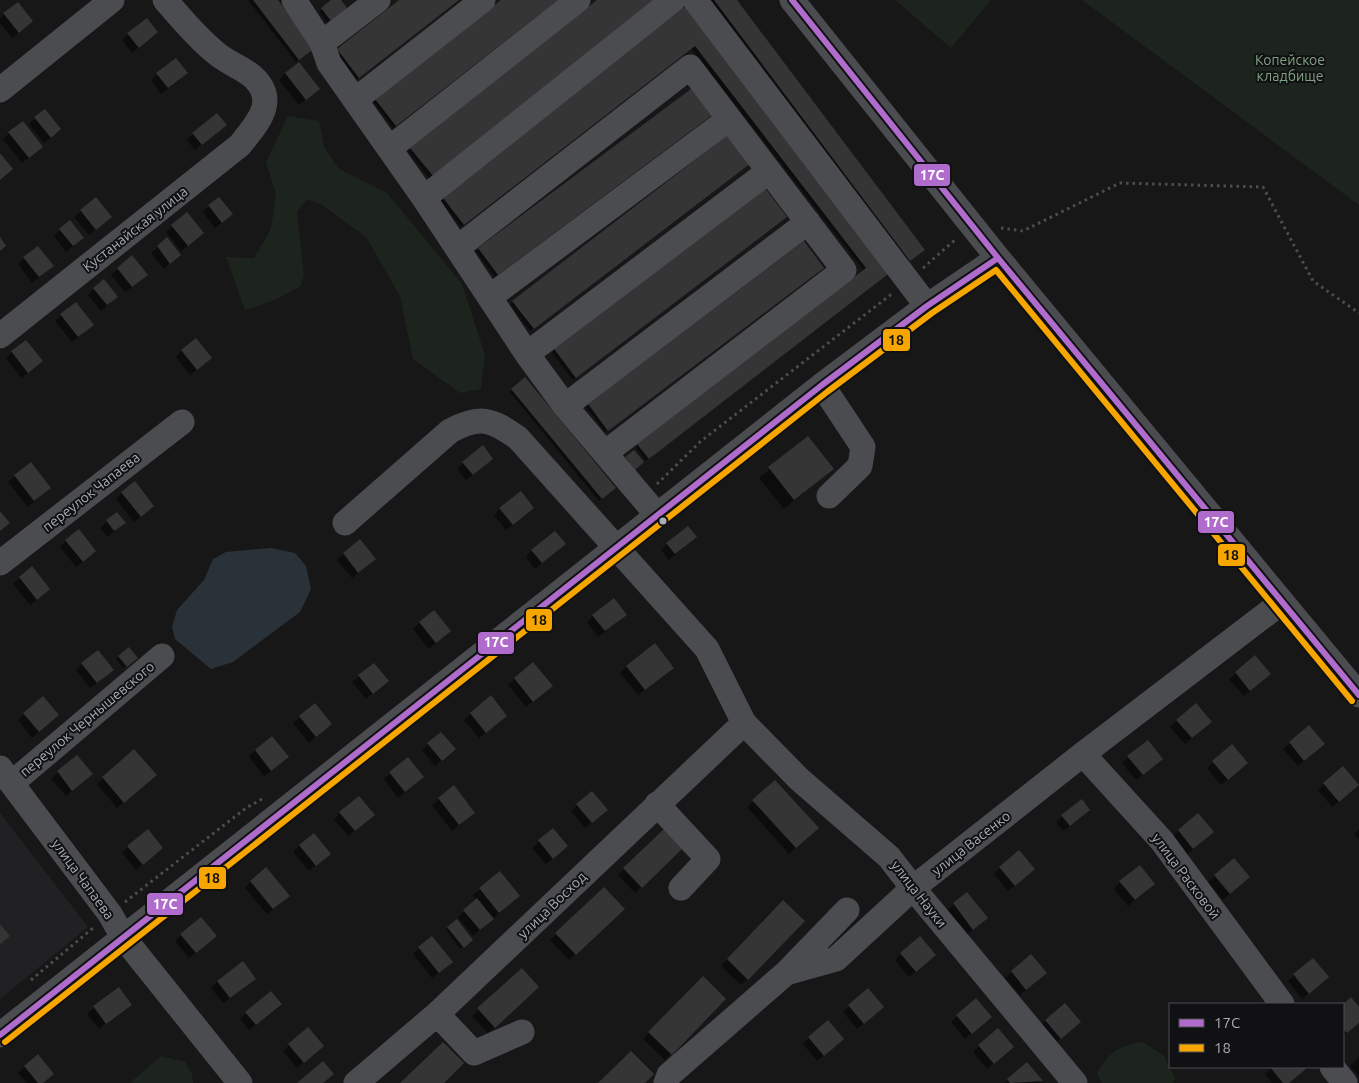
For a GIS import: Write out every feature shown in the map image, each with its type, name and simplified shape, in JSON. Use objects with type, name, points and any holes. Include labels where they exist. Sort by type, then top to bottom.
[{"type":"street","points":[[0,90],[112,0]]},
{"type":"street","name":"Кустанайская улица","points":[[0,336],[240,145],[263,115],[265,99],[260,87],[252,76],[216,54],[165,0]]},
{"type":"street","points":[[294,0],[322,42],[329,63],[390,148],[491,296],[527,354],[565,406],[650,508]]},
{"type":"street","points":[[322,42],[378,0]]},
{"type":"street","points":[[356,100],[483,0]]},
{"type":"street","points":[[390,148],[578,0]]},
{"type":"street","points":[[424,198],[673,0]]},
{"type":"street","points":[[695,0],[927,306]]},
{"type":"street","points":[[792,0],[998,258],[1359,695]]},
{"type":"street","points":[[458,248],[690,66],[844,270],[605,453]]},
{"type":"street","points":[[491,296],[729,119]]},
{"type":"street","points":[[527,354],[769,171]]},
{"type":"street","points":[[565,406],[808,222]]},
{"type":"street","points":[[0,1035],[122,936],[617,549],[650,508],[822,385],[927,306],[998,258]]},
{"type":"street","points":[[822,385],[862,447],[860,466],[829,496]]},
{"type":"street","name":"улица Науки","points":[[345,523],[450,431],[468,421],[488,421],[518,438],[707,649],[744,723],[799,780],[889,857],[1075,1083]]},
{"type":"street","name":"переулок Чапаева","points":[[0,563],[182,422]]},
{"type":"street","name":"улица Васенко","points":[[666,1083],[669,1075],[786,973],[836,959],[913,888],[1083,754],[1282,602]]},
{"type":"street","name":"переулок Чернышевского","points":[[6,775],[162,656]]},
{"type":"street","name":"улица Восход","points":[[356,1083],[437,1014],[744,723]]},
{"type":"street","name":"улица Расковой","points":[[1083,754],[1162,841],[1281,1003]]},
{"type":"street","name":"улица Чапаева","points":[[6,775],[110,914],[122,936],[240,1083]]},
{"type":"street","points":[[657,804],[708,859],[682,888]]},
{"type":"street","points":[[786,973],[847,910]]},
{"type":"street","points":[[437,1014],[474,1053],[522,1032]]},
{"type":"street","points":[[1333,1068],[1345,1083]]},
{"type":"path","points":[[650,508],[701,441],[909,281],[972,225],[1023,231],[1120,183],[1263,188],[1313,281],[1359,314]]},
{"type":"path","points":[[29,982],[110,914],[246,808],[267,796]]},
{"type":"shaded area","points":[[271,548],[295,553],[306,566],[311,589],[300,612],[233,662],[211,669],[175,639],[172,627],[177,610],[204,580],[213,559],[226,552]]},
{"type":"shaded area","points":[[0,813],[88,927],[0,999]]},
{"type":"green space","points":[[895,0],[991,0],[951,48]]},
{"type":"green space","name":"Копейское кладбище","points":[[1082,0],[1359,0],[1359,205]]},
{"type":"green space","points":[[288,116],[319,121],[324,147],[339,169],[387,193],[462,284],[485,355],[481,389],[460,393],[413,359],[400,296],[366,237],[322,205],[307,199],[297,212],[304,275],[301,286],[275,300],[245,310],[226,257],[254,258],[271,229],[276,194],[266,162]]},
{"type":"green space","points":[[1143,1042],[1164,1056],[1175,1078],[1173,1083],[1102,1083],[1097,1074],[1106,1060],[1115,1051]]},
{"type":"green space","points":[[161,1056],[185,1062],[192,1074],[193,1083],[130,1083]]},
{"type":"building","points":[[253,0],[278,0],[315,48],[299,60]]},
{"type":"building","points":[[331,0],[341,0],[347,8],[331,21],[321,8]]},
{"type":"building","points":[[399,0],[459,0],[359,78],[337,49]]},
{"type":"building","points":[[501,0],[558,0],[396,126],[375,99]]},
{"type":"building","points":[[597,0],[658,0],[434,177],[410,148]]},
{"type":"building","points":[[714,0],[737,0],[925,250],[910,261]]},
{"type":"building","points":[[18,2],[33,21],[19,33],[3,13]]},
{"type":"building","points":[[686,6],[892,271],[649,459],[637,444],[866,268],[695,46],[464,225],[441,195]]},
{"type":"building","points":[[147,18],[158,32],[139,48],[127,33]]},
{"type":"building","points":[[176,58],[188,73],[168,88],[156,73]]},
{"type":"building","points":[[299,62],[320,89],[306,100],[285,73]]},
{"type":"building","points":[[695,86],[715,113],[498,275],[478,248]]},
{"type":"building","points":[[45,109],[61,129],[51,138],[34,117]]},
{"type":"building","points":[[217,113],[227,125],[202,145],[192,133]]},
{"type":"building","points":[[23,121],[43,147],[29,158],[8,132]]},
{"type":"building","points":[[729,134],[751,163],[534,329],[512,301]]},
{"type":"building","points":[[0,153],[13,169],[0,180]]},
{"type":"building","points":[[765,188],[787,217],[576,378],[554,349]]},
{"type":"building","points":[[96,197],[112,217],[96,230],[80,210]]},
{"type":"building","points":[[219,197],[233,214],[222,223],[208,205]]},
{"type":"building","points":[[187,212],[204,233],[188,246],[171,225]]},
{"type":"building","points":[[70,220],[84,238],[73,246],[59,229]]},
{"type":"building","points":[[0,237],[6,246],[0,251]]},
{"type":"building","points":[[167,237],[181,255],[170,264],[157,246]]},
{"type":"building","points":[[804,241],[824,268],[608,431],[588,404]]},
{"type":"building","points":[[38,246],[54,266],[39,277],[23,257]]},
{"type":"building","points":[[132,255],[148,275],[132,287],[117,268]]},
{"type":"building","points":[[104,279],[118,297],[107,305],[93,288]]},
{"type":"building","points":[[76,302],[94,325],[78,337],[60,314]]},
{"type":"building","points":[[196,338],[212,358],[197,370],[181,350]]},
{"type":"building","points":[[26,340],[43,361],[28,373],[11,351]]},
{"type":"building","points":[[525,377],[616,488],[602,499],[511,389]]},
{"type":"building","points":[[808,436],[834,469],[794,500],[768,467]]},
{"type":"building","points":[[483,445],[493,459],[473,475],[462,462]]},
{"type":"building","points":[[634,450],[644,462],[635,470],[625,457]]},
{"type":"building","points":[[31,462],[51,488],[34,501],[14,475]]},
{"type":"building","points":[[135,481],[154,506],[141,517],[121,492]]},
{"type":"building","points":[[521,491],[534,508],[513,525],[499,508]]},
{"type":"building","points":[[0,511],[10,523],[0,531]]},
{"type":"building","points":[[117,512],[126,523],[114,531],[106,520]]},
{"type":"building","points":[[688,526],[697,537],[675,554],[666,543]]},
{"type":"building","points":[[79,529],[96,551],[83,562],[65,540]]},
{"type":"building","points":[[555,531],[566,544],[542,563],[531,550]]},
{"type":"building","points":[[360,539],[376,559],[358,573],[343,553]]},
{"type":"building","points":[[32,566],[50,589],[37,600],[19,577]]},
{"type":"building","points":[[614,598],[627,615],[605,631],[592,615]]},
{"type":"building","points":[[434,610],[451,631],[436,643],[419,622]]},
{"type":"building","points":[[655,643],[674,668],[645,690],[626,666]]},
{"type":"building","points":[[129,647],[138,658],[127,667],[118,656]]},
{"type":"building","points":[[98,650],[114,670],[97,683],[81,663]]},
{"type":"building","points":[[1255,655],[1271,674],[1250,691],[1235,672]]},
{"type":"building","points":[[533,662],[553,686],[533,702],[514,678]]},
{"type":"building","points":[[374,663],[389,681],[373,694],[358,675]]},
{"type":"building","points":[[491,695],[507,716],[486,733],[470,713]]},
{"type":"building","points":[[43,696],[59,715],[39,732],[23,713]]},
{"type":"building","points":[[315,703],[332,724],[316,737],[299,716]]},
{"type":"building","points":[[1196,703],[1212,722],[1192,738],[1176,720]]},
{"type":"building","points":[[1309,725],[1325,744],[1304,761],[1289,742]]},
{"type":"building","points":[[441,732],[456,749],[442,761],[427,743]]},
{"type":"building","points":[[272,736],[289,757],[271,771],[255,750]]},
{"type":"building","points":[[1148,740],[1163,759],[1143,775],[1127,756]]},
{"type":"building","points":[[1232,744],[1248,763],[1228,780],[1212,761]]},
{"type":"building","points":[[134,749],[157,775],[124,803],[102,777]]},
{"type":"building","points":[[77,755],[93,774],[72,791],[57,771]]},
{"type":"building","points":[[408,757],[424,777],[405,792],[389,772]]},
{"type":"building","points":[[1343,766],[1359,785],[1339,802],[1323,783]]},
{"type":"building","points":[[775,780],[819,828],[796,848],[752,800]]},
{"type":"building","points":[[454,785],[475,813],[459,825],[438,798]]},
{"type":"building","points":[[592,791],[608,810],[592,823],[576,804]]},
{"type":"building","points":[[359,796],[375,815],[355,831],[339,812]]},
{"type":"building","points":[[1082,799],[1090,810],[1070,826],[1061,815]]},
{"type":"building","points":[[1198,813],[1214,832],[1193,849],[1178,830]]},
{"type":"building","points":[[553,828],[568,846],[553,859],[538,840]]},
{"type":"building","points":[[148,829],[163,848],[143,865],[127,846]]},
{"type":"building","points":[[664,829],[682,849],[642,888],[623,868]]},
{"type":"building","points":[[314,833],[331,854],[316,866],[299,845]]},
{"type":"building","points":[[1019,850],[1035,869],[1015,886],[999,867]]},
{"type":"building","points":[[1234,858],[1250,877],[1230,894],[1214,875]]},
{"type":"building","points":[[1140,865],[1155,884],[1135,900],[1119,881]]},
{"type":"building","points":[[266,867],[290,896],[273,909],[250,881]]},
{"type":"building","points":[[500,871],[520,896],[499,913],[479,888]]},
{"type":"building","points":[[604,887],[625,909],[576,955],[555,933]]},
{"type":"building","points":[[967,892],[988,918],[973,930],[953,903]]},
{"type":"building","points":[[477,898],[494,919],[480,930],[463,910]]},
{"type":"building","points":[[783,900],[805,921],[748,980],[727,959]]},
{"type":"building","points":[[201,917],[217,936],[196,953],[180,934]]},
{"type":"building","points":[[457,919],[473,940],[464,948],[447,927]]},
{"type":"building","points":[[0,924],[10,936],[0,944]]},
{"type":"building","points":[[432,936],[453,962],[439,973],[418,947]]},
{"type":"building","points":[[920,936],[936,955],[916,972],[900,953]]},
{"type":"building","points":[[1031,954],[1047,973],[1026,990],[1011,971]]},
{"type":"building","points":[[1313,958],[1329,977],[1309,994],[1293,974]]},
{"type":"building","points":[[243,961],[256,979],[230,998],[217,981]]},
{"type":"building","points":[[522,968],[539,987],[495,1028],[477,1008]]},
{"type":"building","points":[[703,976],[726,999],[672,1055],[648,1032]]},
{"type":"building","points":[[119,987],[132,1005],[106,1024],[93,1006]]},
{"type":"building","points":[[868,988],[884,1007],[864,1024],[848,1005]]},
{"type":"building","points":[[271,991],[282,1004],[256,1025],[245,1012]]},
{"type":"building","points":[[1351,997],[1359,1007],[1359,1023],[1347,1033],[1344,1030],[1344,1003]]},
{"type":"building","points":[[976,998],[992,1017],[972,1034],[956,1015]]},
{"type":"building","points":[[1065,1003],[1081,1022],[1061,1039],[1045,1020]]},
{"type":"building","points":[[828,1020],[844,1039],[824,1056],[808,1037]]},
{"type":"building","points":[[308,1027],[324,1046],[304,1063],[288,1044]]},
{"type":"building","points":[[998,1028],[1014,1047],[994,1064],[978,1045]]},
{"type":"building","points":[[443,1042],[464,1063],[444,1083],[400,1083]]},
{"type":"building","points":[[631,1051],[654,1074],[645,1083],[598,1083]]},
{"type":"building","points":[[38,1054],[54,1074],[43,1083],[38,1083],[24,1066]]},
{"type":"building","points":[[323,1061],[334,1074],[323,1083],[297,1083]]},
{"type":"building","points":[[1027,1062],[1043,1081],[1010,1083],[1007,1079]]},
{"type":"building","points":[[1271,1068],[1306,1069],[1289,1083],[1283,1083]]},
{"type":"transit line","name":"17С","points":[[792,0],[998,258],[1359,695]]},
{"type":"transit line","name":"17С","points":[[0,1035],[822,385],[927,306],[998,258]]},
{"type":"transit line","name":"18","points":[[5,1042],[827,392],[932,313],[996,270],[1352,701]]}]
